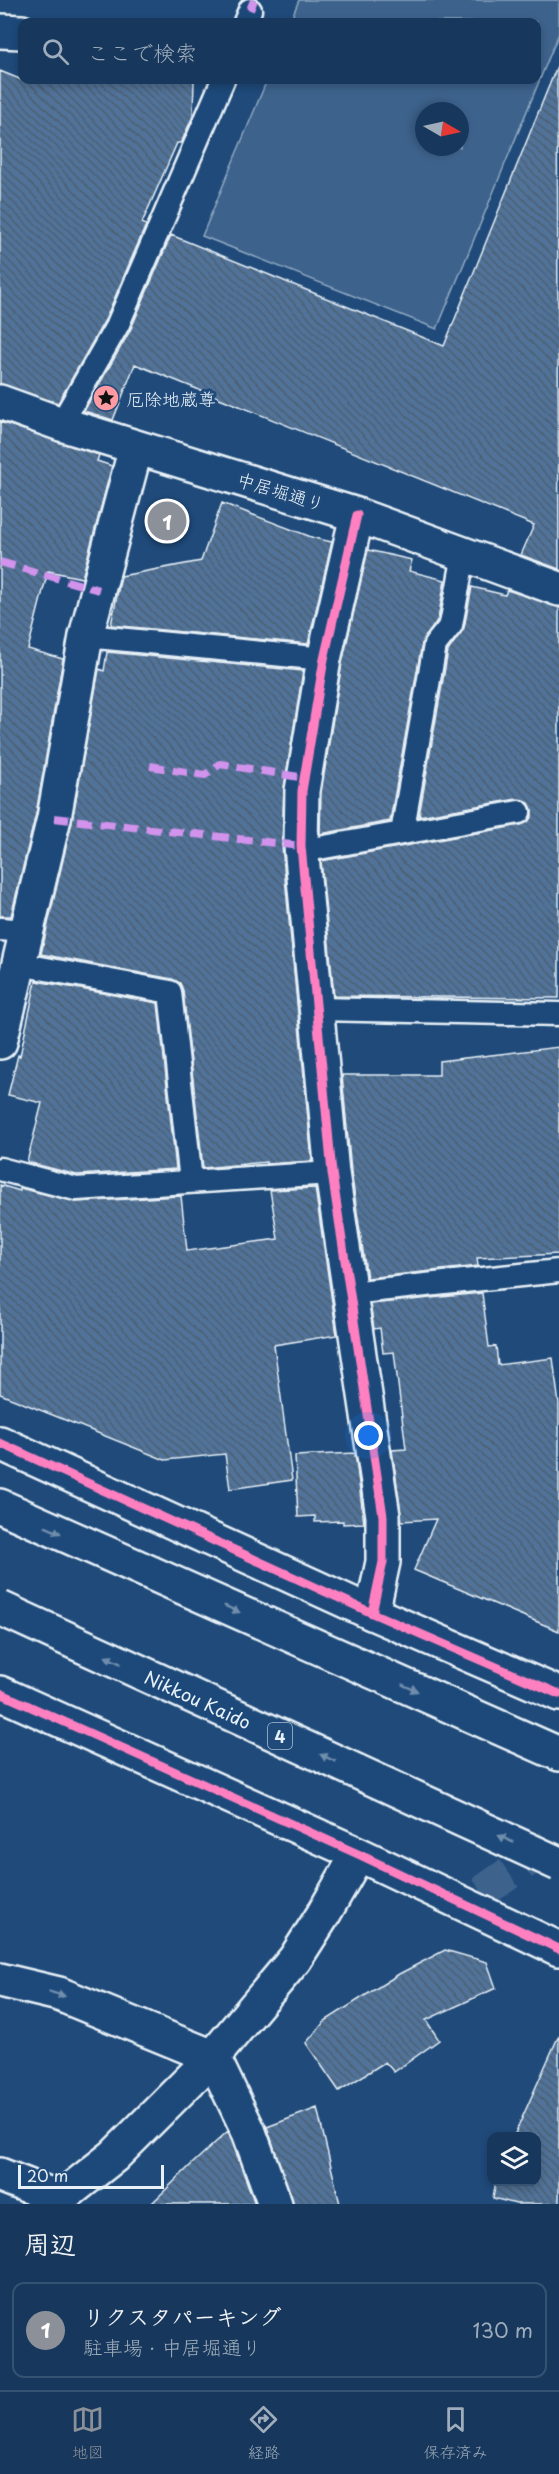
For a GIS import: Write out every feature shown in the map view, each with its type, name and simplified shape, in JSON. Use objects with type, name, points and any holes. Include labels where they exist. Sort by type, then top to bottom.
[{"type":"main road","points":[[0,31],[18,32]]},
{"type":"main road","name":"中居堀通り","points":[[0,402],[61,424],[357,514],[559,589]]},
{"type":"main road","points":[[0,1042],[19,964],[13,930],[54,818],[86,636],[136,447]]},
{"type":"main road","points":[[357,514],[324,659],[302,791],[302,851],[332,1173],[382,1516],[384,1562],[372,1612]]},
{"type":"main road","points":[[0,1443],[559,1694]]},
{"type":"main road","points":[[0,1506],[559,1754]]},
{"type":"main road","name":"Nikkou Kaido","points":[[0,1608],[559,1864]]},
{"type":"main road","points":[[0,1693],[358,1854],[472,1898],[559,1949]]},
{"type":"main road","points":[[0,2175],[57,2201],[114,2156],[213,2056],[295,1959],[358,1854]]},
{"type":"main road","points":[[0,1980],[59,1994],[213,2056],[249,2132],[275,2204]]},
{"type":"lane","points":[[61,424],[118,324],[221,84]]},
{"type":"lane","points":[[402,833],[435,645],[451,625],[464,554]]},
{"type":"lane","points":[[86,636],[324,659]]},
{"type":"lane","points":[[302,851],[519,812]]},
{"type":"lane","points":[[19,964],[170,992],[191,1182]]},
{"type":"lane","points":[[316,1009],[559,1014]]},
{"type":"lane","points":[[0,1169],[76,1189],[332,1173]]},
{"type":"lane","points":[[350,1293],[559,1271]]},
{"type":"shaded area","points":[[299,0],[559,0],[559,33],[541,77],[541,18],[292,18]]},
{"type":"shaded area","points":[[265,84],[538,84],[437,329],[202,236]]},
{"type":"building","points":[[557,66],[559,569],[521,555],[534,525],[135,364],[113,420],[84,411],[130,331],[171,235],[444,346]]},
{"type":"building","points":[[0,71],[18,78],[18,84],[194,84],[193,116],[181,143],[177,143],[142,223],[146,225],[106,318],[58,403],[0,384]]},
{"type":"building","points":[[0,422],[99,455],[97,461],[112,466],[82,578],[48,571],[28,649],[63,659],[36,814],[11,916],[0,916]]},
{"type":"building","points":[[222,503],[314,538],[332,542],[308,644],[111,625],[121,576],[201,561]]},
{"type":"building","points":[[368,550],[412,560],[409,571],[445,580],[438,619],[422,643],[390,821],[320,834],[321,793],[342,663]]},
{"type":"building","points":[[472,587],[505,595],[507,590],[559,607],[559,998],[334,996],[321,861],[521,825],[528,822],[532,816],[529,803],[517,799],[419,816],[448,651],[464,628]]},
{"type":"building","points":[[107,652],[303,671],[284,788],[282,846],[312,1161],[266,1164],[266,1162],[203,1168],[183,991],[180,983],[172,979],[41,954],[72,821],[99,669],[104,671]]},
{"type":"building","points":[[36,981],[158,1003],[176,1169],[77,1175],[27,1162],[42,1103],[8,1095],[18,1055],[20,1056]]},
{"type":"building","points":[[559,1047],[559,1254],[477,1258],[478,1266],[367,1278],[351,1171],[342,1075],[439,1075],[439,1061]]},
{"type":"building","points":[[0,1185],[76,1202],[181,1196],[187,1251],[278,1239],[270,1190],[315,1188],[337,1335],[274,1345],[292,1480],[230,1489],[225,1454],[165,1460],[0,1394]]},
{"type":"building","points":[[482,1293],[489,1347],[496,1346],[498,1365],[553,1358],[559,1405],[559,1631],[414,1570],[436,1519],[402,1521],[392,1450],[406,1449],[394,1352],[383,1353],[380,1328],[374,1329],[370,1304]]},
{"type":"building","points":[[355,1453],[364,1523],[315,1522],[315,1516],[298,1517],[295,1456]]},
{"type":"building","points":[[445,1950],[487,1962],[496,1988],[426,2020],[439,2040],[394,2072],[385,2062],[339,2091],[306,2043],[325,2021],[399,1974]]},
{"type":"building","points":[[559,2035],[559,2204],[516,2204],[493,2198],[495,2186],[541,2186],[541,2132],[516,2132]]},
{"type":"building","points":[[317,2108],[340,2204],[293,2204],[267,2127]]},
{"type":"building","points":[[228,2131],[255,2204],[151,2204],[194,2162]]},
{"type":"tunnel","points":[[482,1892],[559,1839]]},
{"type":"marked path","points":[[250,10],[254,0]]},
{"type":"marked path","points":[[0,562],[99,590]]},
{"type":"marked path","points":[[150,766],[205,775],[220,764],[305,778]]},
{"type":"marked path","points":[[54,818],[301,846]]},
{"type":"cycle path","points":[[357,515],[324,659],[302,791],[301,846],[332,1173],[383,1516],[383,1562],[372,1613]]},
{"type":"cycle path","points":[[0,1443],[372,1613],[559,1694]]},
{"type":"cycle path","points":[[0,1693],[358,1854],[559,1949]]},
{"type":"place","name":"厄除地蔵尊","points":[[106,398]]},
{"type":"place","name":"リクスタパーキング","points":[[167,521]]}]
